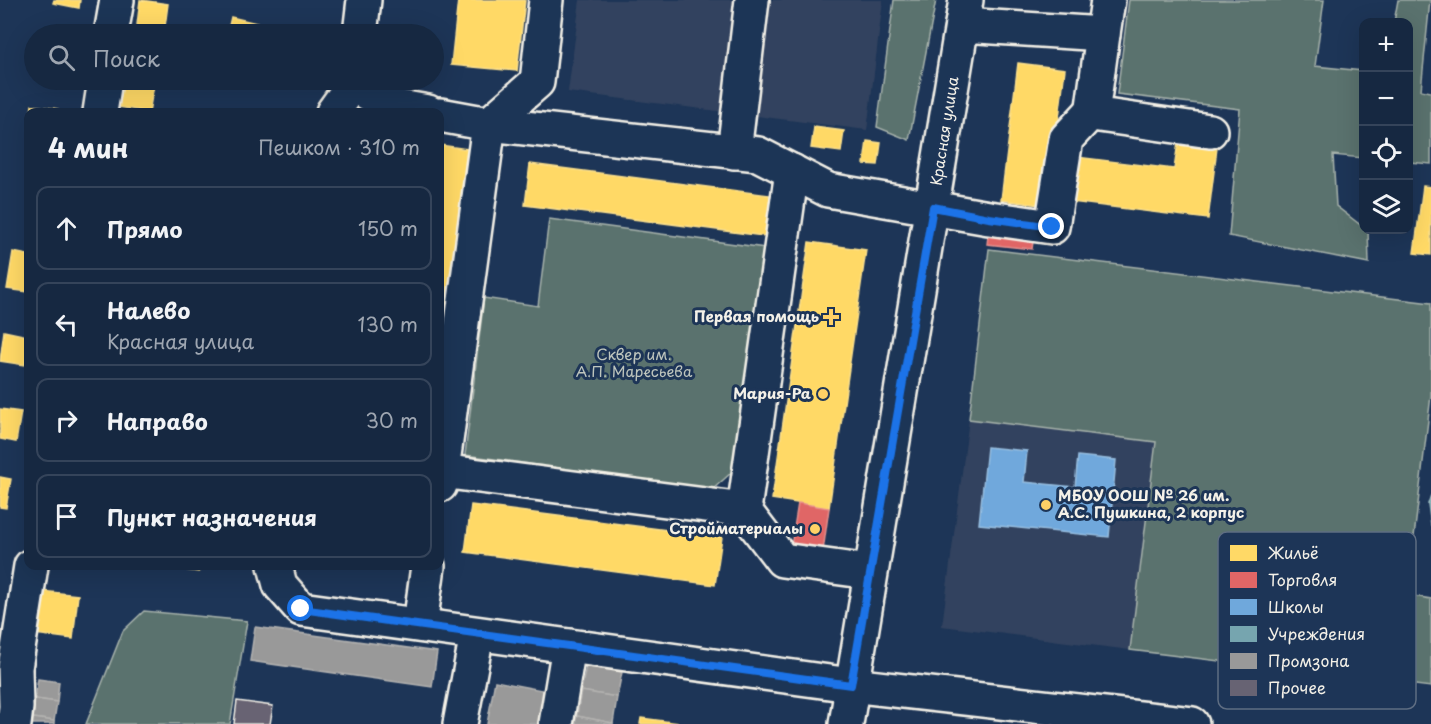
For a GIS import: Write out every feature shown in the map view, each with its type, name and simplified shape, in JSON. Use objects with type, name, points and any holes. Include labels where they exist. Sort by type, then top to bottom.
[{"type":"street","points":[[113,24],[117,0]]},
{"type":"street","points":[[361,24],[364,0]]},
{"type":"street","points":[[444,449],[489,124],[537,82],[546,0]]},
{"type":"street","points":[[734,152],[752,0]]},
{"type":"street","points":[[444,116],[489,124],[758,154],[828,190],[1052,227],[1066,139],[1092,111],[1108,0]]},
{"type":"street","points":[[964,13],[1103,34]]},
{"type":"street","name":"Красная улица","points":[[846,724],[964,13]]},
{"type":"street","points":[[101,108],[103,90]]},
{"type":"street","points":[[336,108],[348,90]]},
{"type":"street","points":[[366,90],[388,105],[406,108]]},
{"type":"street","points":[[1092,111],[1092,114],[1210,131]]},
{"type":"street","points":[[792,171],[744,510],[782,560],[870,572]]},
{"type":"street","points":[[444,478],[744,510]]},
{"type":"street","points":[[14,724],[15,668],[30,570]]},
{"type":"street","points":[[276,570],[280,585],[301,609],[851,685],[1192,724]]},
{"type":"street","points":[[420,626],[427,570]]},
{"type":"street","points":[[460,724],[477,634]]},
{"type":"street","points":[[556,724],[569,646]]},
{"type":"shaded area","points":[[580,0],[883,0],[867,130],[568,92]]},
{"type":"shaded area","points":[[969,419],[1156,442],[1130,650],[942,626]]},
{"type":"green space","points":[[894,0],[936,0],[909,140],[877,127]]},
{"type":"green space","points":[[1129,0],[1324,0],[1315,66],[1359,71],[1359,158],[1333,155],[1336,206],[1359,224],[1359,234],[1368,234],[1369,263],[1229,236],[1240,109],[1117,94]]},
{"type":"green space","points":[[1398,0],[1430,0],[1421,90],[1431,92],[1431,164],[1413,162],[1413,18],[1395,18]]},
{"type":"green space","name":"Сквер им. А.П. Маресьева","points":[[549,219],[765,248],[733,471],[713,489],[465,455],[484,298],[538,306]]},
{"type":"green space","points":[[989,249],[1431,303],[1431,395],[1415,532],[1218,532],[1218,661],[1130,650],[1156,442],[969,419]]},
{"type":"green space","points":[[1416,596],[1431,599],[1431,687],[1416,685]]},
{"type":"green space","points":[[144,611],[247,621],[230,724],[86,724],[123,631]]},
{"type":"building: Жильё","points":[[54,0],[80,0],[79,8],[53,3]]},
{"type":"building: Жильё","points":[[140,0],[168,4],[165,24],[137,24]]},
{"type":"building: Жильё","points":[[458,0],[525,0],[517,71],[451,65]]},
{"type":"building: Жильё","points":[[231,17],[257,23],[257,24],[229,24]]},
{"type":"building: Жильё","points":[[1018,63],[1065,69],[1048,206],[1001,200]]},
{"type":"building: Жильё","points":[[122,90],[153,90],[150,108],[118,107]]},
{"type":"building: Жильё","points":[[32,105],[52,108],[32,108]]},
{"type":"building: Жильё","points":[[814,127],[844,131],[841,152],[811,148]]},
{"type":"building: Жильё","points":[[867,141],[881,143],[878,165],[864,164]]},
{"type":"building: Жильё","points":[[1178,143],[1217,148],[1208,219],[1072,202],[1077,157],[1174,169]]},
{"type":"building: Жильё","points":[[444,146],[467,149],[444,329]]},
{"type":"building: Жильё","points":[[530,164],[777,196],[772,237],[525,205]]},
{"type":"building: Жильё","points":[[1423,186],[1431,187],[1431,255],[1414,253]]},
{"type":"building: Жильё","points":[[809,242],[866,250],[829,508],[772,499]]},
{"type":"building: Жильё","points":[[13,252],[24,254],[24,291],[7,289]]},
{"type":"building: Жильё","points":[[4,331],[24,335],[24,365],[0,361]]},
{"type":"building: Жильё","points":[[0,409],[21,412],[16,442],[0,439]]},
{"type":"building: Жильё","points":[[0,477],[11,479],[6,508],[0,507]]},
{"type":"building: Жильё","points":[[471,505],[722,537],[715,585],[465,552]]},
{"type":"building: Жильё","points":[[41,591],[78,595],[73,639],[35,634]]},
{"type":"building: Жильё","points":[[641,718],[687,724],[640,724]]},
{"type":"building: Торговля","points":[[990,221],[1035,227],[1032,249],[987,244]]},
{"type":"building: Торговля","points":[[798,503],[829,508],[822,558],[790,553]]},
{"type":"building: Школы","name":"МБОУ ООШ № 26 им. А.С. Пушкина, 2 корпус","points":[[987,447],[1027,451],[1024,482],[1075,487],[1078,456],[1116,460],[1109,537],[979,524]]},
{"type":"building: Учреждения","points":[[1431,495],[1431,526],[1428,504]]},
{"type":"building: Промзона","points":[[255,627],[437,652],[432,687],[250,661]]},
{"type":"building: Промзона","points":[[586,666],[622,672],[617,697],[581,691]]},
{"type":"building: Промзона","points":[[38,679],[59,682],[57,702],[35,699]]},
{"type":"building: Промзона","points":[[495,681],[547,691],[541,724],[487,724]]},
{"type":"building: Промзона","points":[[581,691],[617,697],[613,723],[577,716]]},
{"type":"building: Промзона","points":[[35,699],[57,702],[54,721],[33,718]]},
{"type":"building: Промзона","points":[[577,716],[613,723],[613,724],[575,724]]},
{"type":"building: Промзона","points":[[33,718],[54,721],[54,724],[32,724]]},
{"type":"building: Прочее","points":[[237,701],[273,706],[270,724],[234,724]]},
{"type":"place","name":"Первая помощь","points":[[831,317]]},
{"type":"place","name":"Мария-Ра","points":[[823,394]]},
{"type":"place","name":"МБОУ ООШ № 26 им. А.С. Пушкина, 2 корпус","points":[[1046,505]]},
{"type":"place","name":"Стройматериалы","points":[[815,529]]},
{"type":"route","points":[[301,609],[851,685],[933,207],[1052,227]]}]
